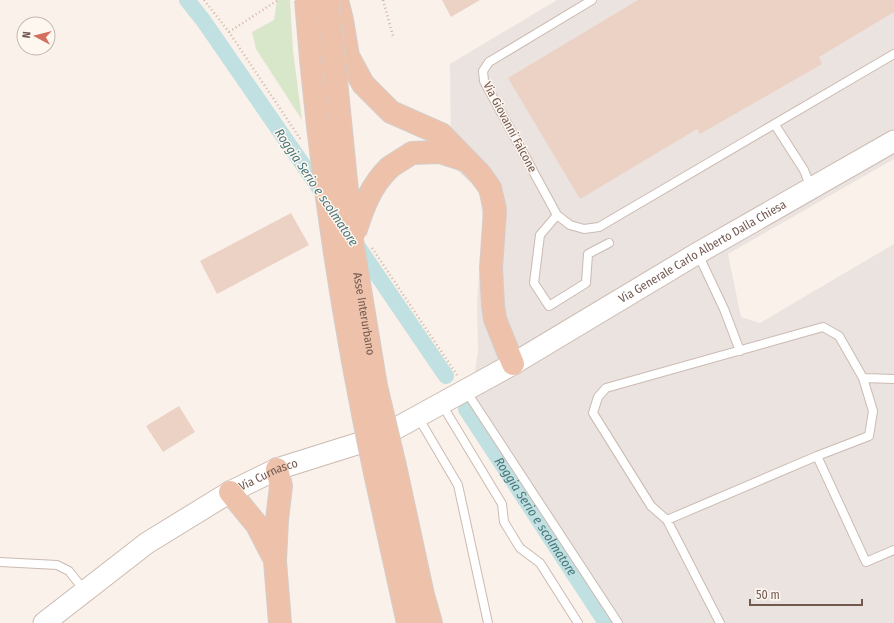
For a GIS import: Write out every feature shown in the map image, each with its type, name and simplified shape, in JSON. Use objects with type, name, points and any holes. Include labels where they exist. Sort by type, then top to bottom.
[{"type":"highway","name":"Asse Interurbano","points":[[306,0],[318,129],[342,301],[356,385],[385,470],[431,623]]},
{"type":"highway","name":"Asse Interurbano","points":[[328,0],[352,241],[376,386],[385,470],[408,623]]},
{"type":"highway","points":[[337,0],[348,56],[363,84],[391,112],[441,134],[480,174],[490,188],[494,198],[495,219],[491,268],[493,305],[496,319],[513,364]]},
{"type":"highway","points":[[352,241],[363,205],[379,178],[390,167],[412,153],[440,152],[466,161]]},
{"type":"highway","points":[[277,469],[281,486],[277,520],[275,561],[280,623]]},
{"type":"highway","points":[[230,492],[257,525],[275,561]]},
{"type":"street","name":"Via Generale Carlo Alberto Dalla Chiesa","points":[[513,364],[698,253],[894,141]]},
{"type":"street","name":"Via Curnasco","points":[[44,623],[147,543],[230,492],[277,469],[382,436],[513,364]]},
{"type":"lane","name":"Via Giovanni Falcone","points":[[592,0],[489,62],[483,71],[484,81],[557,215],[570,225],[584,229],[599,227],[775,125]]},
{"type":"lane","points":[[811,188],[804,170],[775,125],[894,54]]},
{"type":"lane","points":[[557,215],[540,235],[534,283],[549,306],[586,283],[588,254],[609,243]]},
{"type":"lane","points":[[698,253],[724,309],[740,351]]},
{"type":"lane","points":[[667,520],[817,456],[869,436],[873,411],[862,378],[839,336],[823,327],[606,388],[598,398],[594,413],[651,506],[667,520],[720,623]]},
{"type":"lane","points":[[862,378],[894,379]]},
{"type":"lane","points":[[466,389],[618,623]]},
{"type":"lane","points":[[441,403],[502,504],[504,522],[520,548],[540,563],[578,623]]},
{"type":"lane","points":[[418,417],[458,485],[488,623]]},
{"type":"lane","points":[[817,456],[866,562],[894,550]]},
{"type":"lane","points":[[0,562],[57,565],[70,571],[85,591]]},
{"type":"path","points":[[229,32],[278,0]]},
{"type":"path","points":[[384,0],[393,36]]},
{"type":"shaded area","points":[[557,0],[894,0],[894,159],[728,254],[741,317],[760,323],[894,244],[894,623],[614,623],[470,402],[478,352],[477,302],[483,227],[480,191],[451,165],[450,64]]},
{"type":"green space","points":[[277,0],[290,0],[293,51],[302,120],[256,49],[252,32],[274,20]]},
{"type":"building","points":[[442,0],[480,0],[451,17]]},
{"type":"building","points":[[638,0],[894,0],[894,12],[819,57],[822,64],[700,134],[697,129],[580,199],[508,78]]},
{"type":"building","points":[[291,213],[309,245],[217,294],[200,261]]},
{"type":"building","points":[[179,406],[195,432],[163,452],[146,426]]},
{"type":"waterway","name":"Roggia Serio e scolmatore","points":[[187,0],[203,20],[326,198]]},
{"type":"waterway","name":"Roggia Serio e scolmatore","points":[[354,241],[446,376]]},
{"type":"waterway","name":"Roggia Serio e scolmatore","points":[[466,409],[606,623]]}]
